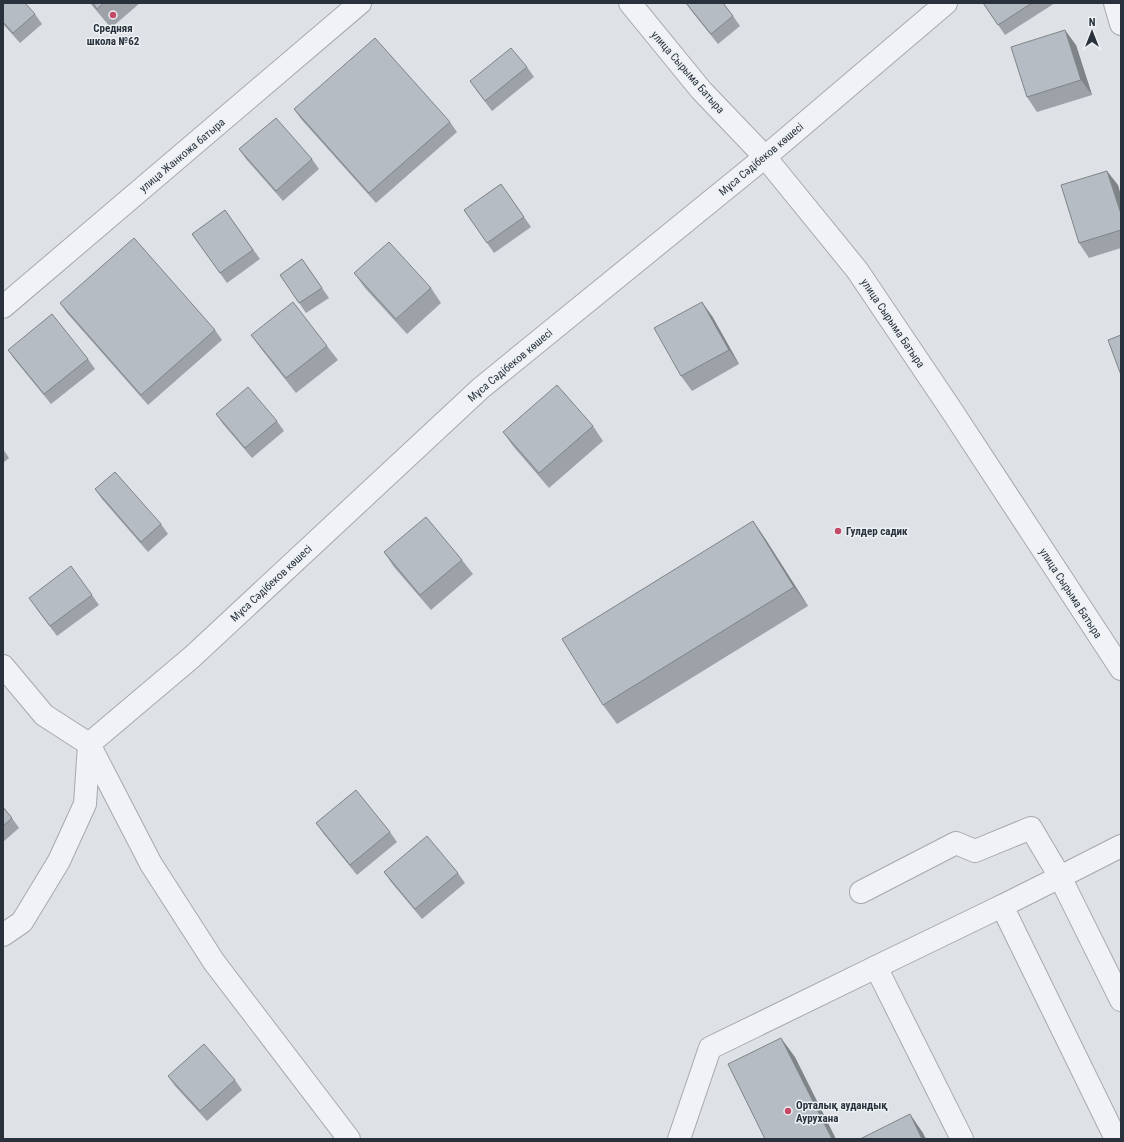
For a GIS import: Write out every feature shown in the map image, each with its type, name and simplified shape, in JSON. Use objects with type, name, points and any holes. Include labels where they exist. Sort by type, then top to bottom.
[{"type":"street","name":"улица Жанкожа батыра","points":[[3,307],[360,3]]},
{"type":"street","name":"улица Сырыма Батыра","points":[[630,3],[701,90],[765,157],[857,270],[952,411],[1121,669]]},
{"type":"street","name":"Мұса Сәдібеков көшесі","points":[[89,744],[192,657],[481,388],[765,157],[946,3]]},
{"type":"street","points":[[1115,3],[1121,24]]},
{"type":"street","points":[[3,666],[44,715],[89,744],[150,864],[214,962],[349,1139]]},
{"type":"street","points":[[3,935],[22,922],[59,861],[85,804],[89,744]]},
{"type":"street","points":[[861,892],[956,843],[975,851],[1031,828],[1060,877],[1121,1000]]},
{"type":"street","points":[[679,1139],[710,1048],[1002,906],[1121,846]]},
{"type":"street","points":[[1002,906],[1116,1139]]},
{"type":"street","points":[[876,967],[962,1139]]},
{"type":"building","points":[[3,3],[25,3],[35,14],[13,33],[3,22]]},
{"type":"building","points":[[93,3],[104,3],[97,9]]},
{"type":"building","points":[[686,3],[723,3],[733,16],[711,34]]},
{"type":"building","points":[[983,3],[1032,3],[998,25]]},
{"type":"building","points":[[1065,30],[1081,80],[1027,97],[1011,47]]},
{"type":"building","points":[[375,38],[450,122],[369,193],[294,109]]},
{"type":"building","points":[[511,48],[527,67],[485,101],[470,81]]},
{"type":"building","points":[[276,118],[312,159],[276,191],[239,149]]},
{"type":"building","points":[[1107,171],[1121,214],[1121,230],[1079,243],[1061,185]]},
{"type":"building","points":[[501,184],[524,217],[487,243],[464,210]]},
{"type":"building","points":[[225,210],[253,250],[220,273],[192,234]]},
{"type":"building","points":[[134,238],[215,330],[141,395],[60,303]]},
{"type":"building","points":[[389,242],[431,288],[396,319],[354,273]]},
{"type":"building","points":[[302,259],[322,288],[299,303],[280,275]]},
{"type":"building","points":[[293,302],[327,346],[286,378],[251,335]]},
{"type":"building","points":[[702,302],[729,350],[681,376],[654,328]]},
{"type":"building","points":[[52,314],[88,359],[44,394],[8,350]]},
{"type":"building","points":[[1121,335],[1121,375],[1108,340]]},
{"type":"building","points":[[557,385],[593,426],[539,473],[503,432]]},
{"type":"building","points":[[248,387],[277,421],[245,448],[216,414]]},
{"type":"building","points":[[115,472],[161,524],[141,542],[95,489]]},
{"type":"building","points":[[426,517],[462,560],[420,595],[384,552]]},
{"type":"building","points":[[753,521],[794,587],[603,705],[562,639]]},
{"type":"building","points":[[71,566],[92,595],[50,626],[29,598]]},
{"type":"building","points":[[356,790],[390,832],[350,865],[316,823]]},
{"type":"building","points":[[3,807],[12,818],[3,826]]},
{"type":"building","points":[[427,836],[458,873],[415,909],[384,872]]},
{"type":"building","name":"Орталық аудандық Аурухана","points":[[781,1038],[832,1139],[765,1139],[728,1064]]},
{"type":"building","points":[[204,1044],[235,1080],[200,1111],[168,1076]]},
{"type":"building","points":[[910,1114],[922,1139],[860,1139]]},
{"type":"place","name":"Средняя школа №62","points":[[113,15]]},
{"type":"place","name":"Гулдер садик","points":[[838,531]]},
{"type":"place","name":"Орталық аудандық Аурухана","points":[[788,1111]]}]
